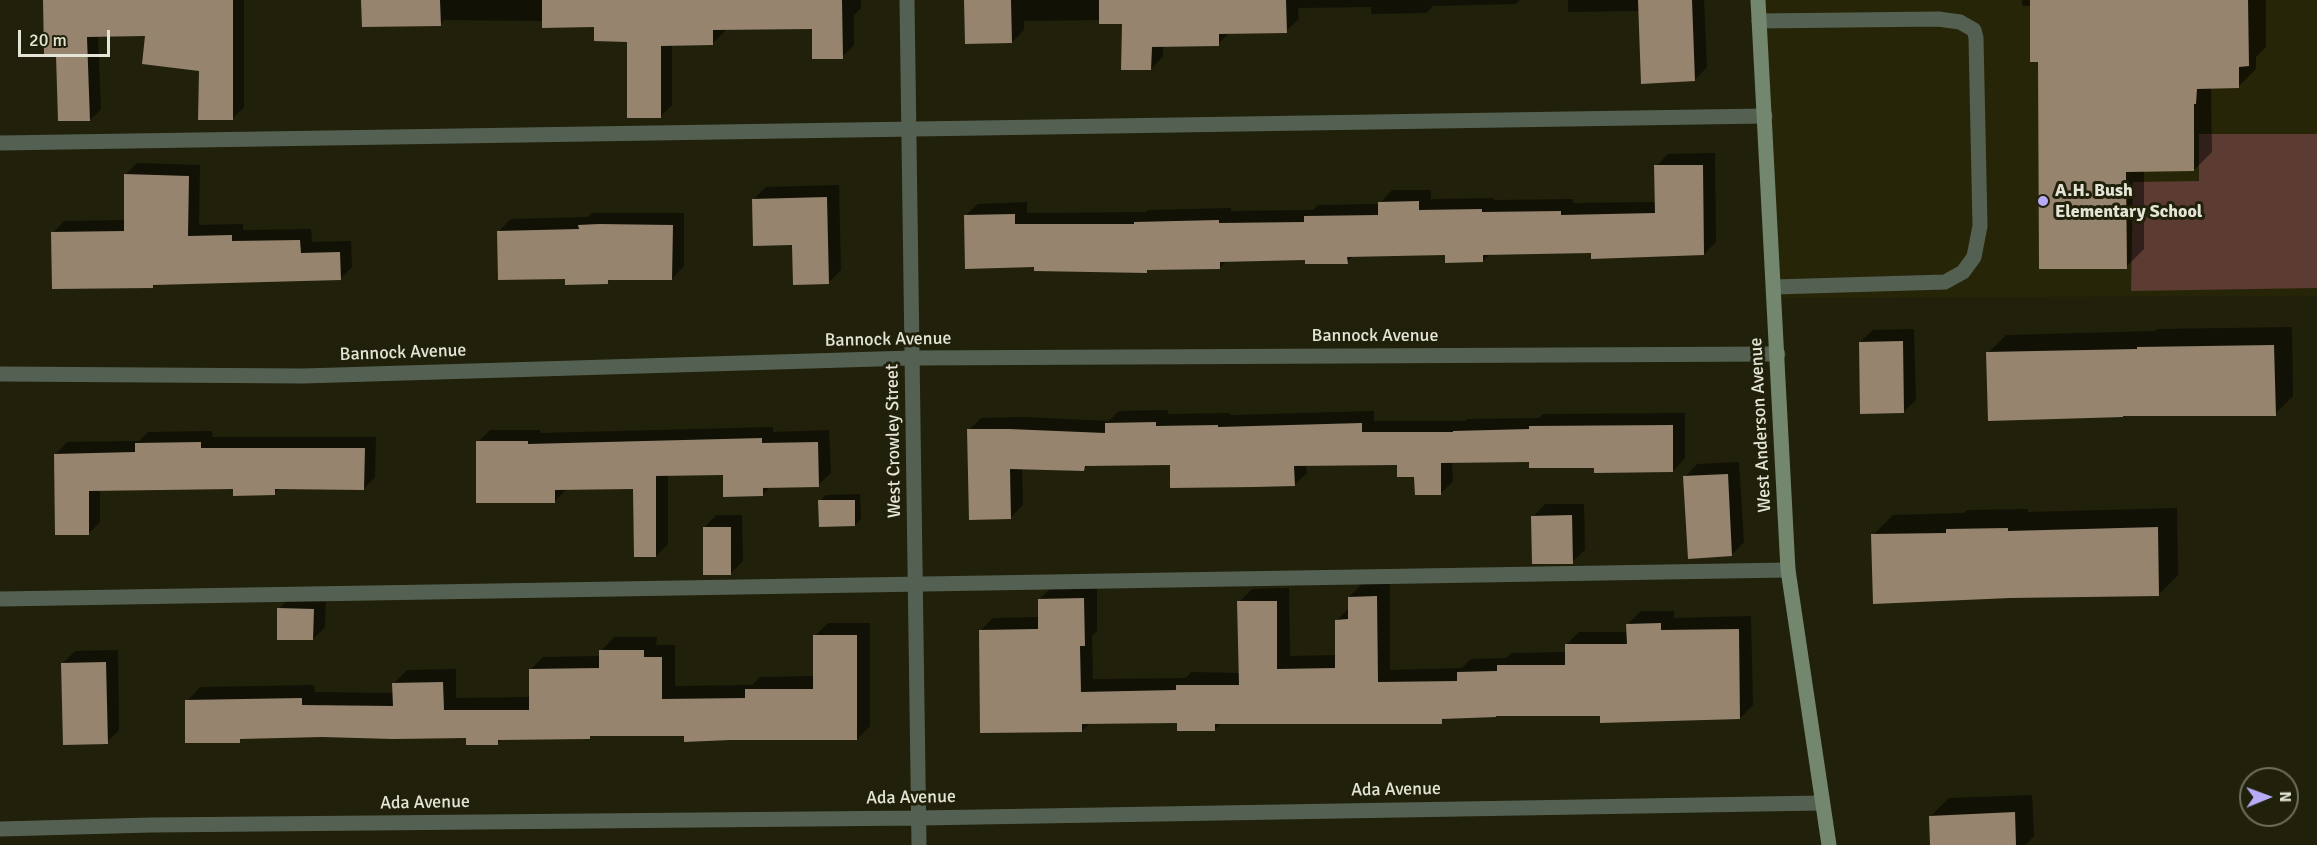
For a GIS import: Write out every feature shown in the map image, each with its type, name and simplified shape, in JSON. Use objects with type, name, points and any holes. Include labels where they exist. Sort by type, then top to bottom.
[{"type":"street","name":"West Crowley Street","points":[[907,0],[919,845]]},
{"type":"street","name":"West Anderson Avenue","points":[[1758,0],[1788,570],[1829,845]]},
{"type":"street","points":[[1759,21],[1938,20],[1960,22],[1974,30],[1976,38],[1980,226],[1974,257],[1963,272],[1945,282],[1774,287]]},
{"type":"street","points":[[0,143],[1765,116]]},
{"type":"street","name":"Bannock Avenue","points":[[0,374],[303,376],[912,358],[1778,354]]},
{"type":"street","points":[[0,598],[1788,570]]},
{"type":"street","name":"Ada Avenue","points":[[0,829],[164,825],[919,818],[1821,803]]},
{"type":"shaded area","name":"A.H. Bush Elementary School","points":[[1758,0],[2317,0],[2317,296],[1775,298]]},
{"type":"shaded area","points":[[2199,134],[2317,134],[2317,288],[2131,291],[2133,182],[2199,181]]},
{"type":"building","points":[[43,0],[233,0],[233,120],[198,120],[199,71],[142,64],[145,36],[87,37],[90,121],[58,121],[56,55],[44,55]]},
{"type":"building","points":[[361,0],[440,0],[441,26],[362,27]]},
{"type":"building","points":[[542,0],[842,0],[843,59],[812,59],[812,29],[713,30],[713,45],[661,46],[661,118],[627,118],[627,42],[594,41],[594,27],[542,28]]},
{"type":"building","points":[[964,0],[1011,0],[1012,43],[965,44]]},
{"type":"building","points":[[1099,0],[1286,0],[1287,33],[1219,34],[1219,46],[1152,47],[1151,70],[1121,70],[1122,24],[1099,24]]},
{"type":"building","points":[[1638,0],[1692,0],[1695,81],[1641,84]]},
{"type":"building","points":[[2030,0],[2248,0],[2249,66],[2239,67],[2239,88],[2197,89],[2196,104],[2194,104],[2194,171],[2126,172],[2127,269],[2039,269],[2038,62],[2030,62]]},
{"type":"building","points":[[1654,165],[1703,165],[1704,255],[1591,259],[1591,253],[1483,255],[1483,262],[1445,263],[1445,255],[1347,257],[1348,264],[1305,264],[1305,260],[1220,262],[1220,269],[1147,270],[1147,273],[1034,271],[1034,267],[965,269],[964,215],[1015,214],[1015,224],[1134,224],[1134,222],[1219,220],[1219,223],[1304,222],[1304,216],[1378,215],[1378,202],[1419,201],[1419,210],[1561,211],[1561,215],[1655,213]]},
{"type":"building","points":[[124,174],[189,176],[188,236],[232,235],[232,241],[300,240],[301,253],[340,252],[341,280],[153,285],[153,288],[52,289],[51,232],[124,231]]},
{"type":"building","points":[[827,197],[829,284],[793,285],[792,245],[753,246],[752,199]]},
{"type":"building","points":[[578,225],[673,225],[672,280],[608,280],[608,284],[565,285],[565,279],[498,280],[497,231],[579,229]]},
{"type":"building","points":[[1903,341],[1904,413],[1860,414],[1859,342]]},
{"type":"building","points":[[2274,345],[2276,416],[2123,416],[1988,421],[1986,352]]},
{"type":"building","points":[[1156,422],[1156,426],[1218,425],[1218,427],[1362,423],[1362,432],[1453,432],[1529,429],[1529,426],[1673,425],[1673,472],[1594,473],[1594,468],[1529,468],[1529,462],[1441,463],[1441,495],[1415,495],[1414,477],[1397,477],[1397,465],[1294,466],[1295,486],[1170,488],[1170,465],[1085,466],[1084,471],[1010,469],[1011,519],[969,520],[967,429],[1105,433],[1105,423]]},
{"type":"building","points":[[762,438],[762,443],[818,442],[819,487],[763,488],[763,496],[723,497],[723,475],[656,476],[656,557],[634,557],[633,489],[555,490],[555,503],[476,503],[476,441],[528,441],[528,444]]},
{"type":"building","points":[[201,442],[201,448],[365,448],[364,490],[275,489],[275,495],[233,496],[233,489],[89,491],[89,535],[55,535],[54,454],[135,452],[135,443]]},
{"type":"building","points":[[1728,474],[1732,556],[1688,559],[1683,476]]},
{"type":"building","points":[[818,500],[855,500],[855,526],[819,527]]},
{"type":"building","points":[[1572,515],[1573,564],[1532,564],[1531,516]]},
{"type":"building","points":[[703,527],[731,527],[731,575],[703,575]]},
{"type":"building","points":[[2158,527],[2159,596],[2010,598],[1873,604],[1871,534],[1946,533],[1946,529],[2008,528],[2008,531]]},
{"type":"building","points":[[1377,596],[1378,682],[1457,681],[1457,672],[1497,671],[1497,665],[1565,665],[1565,644],[1627,644],[1626,624],[1661,623],[1661,630],[1739,629],[1740,719],[1600,723],[1600,716],[1496,716],[1442,719],[1442,724],[1215,724],[1215,731],[1177,731],[1177,723],[1082,724],[1082,732],[980,733],[979,630],[1038,629],[1038,599],[1084,598],[1085,646],[1080,646],[1081,692],[1176,690],[1176,685],[1239,685],[1237,601],[1277,601],[1277,669],[1335,668],[1335,620],[1348,619],[1348,597]]},
{"type":"building","points":[[277,608],[314,609],[313,640],[277,640]]},
{"type":"building","points":[[813,635],[857,635],[857,740],[684,742],[684,736],[590,736],[590,739],[498,740],[498,745],[466,745],[466,738],[322,737],[240,739],[240,743],[185,743],[185,700],[302,698],[302,705],[393,706],[392,683],[443,682],[444,710],[529,710],[529,669],[599,668],[599,650],[644,650],[644,657],[662,657],[662,699],[745,698],[745,689],[813,689]]},
{"type":"building","points":[[106,662],[108,744],[63,745],[61,663]]},
{"type":"building","points":[[2015,812],[2016,845],[1930,845],[1929,816]]},
{"type":"place","name":"A.H. Bush Elementary School","points":[[2043,201]]}]
